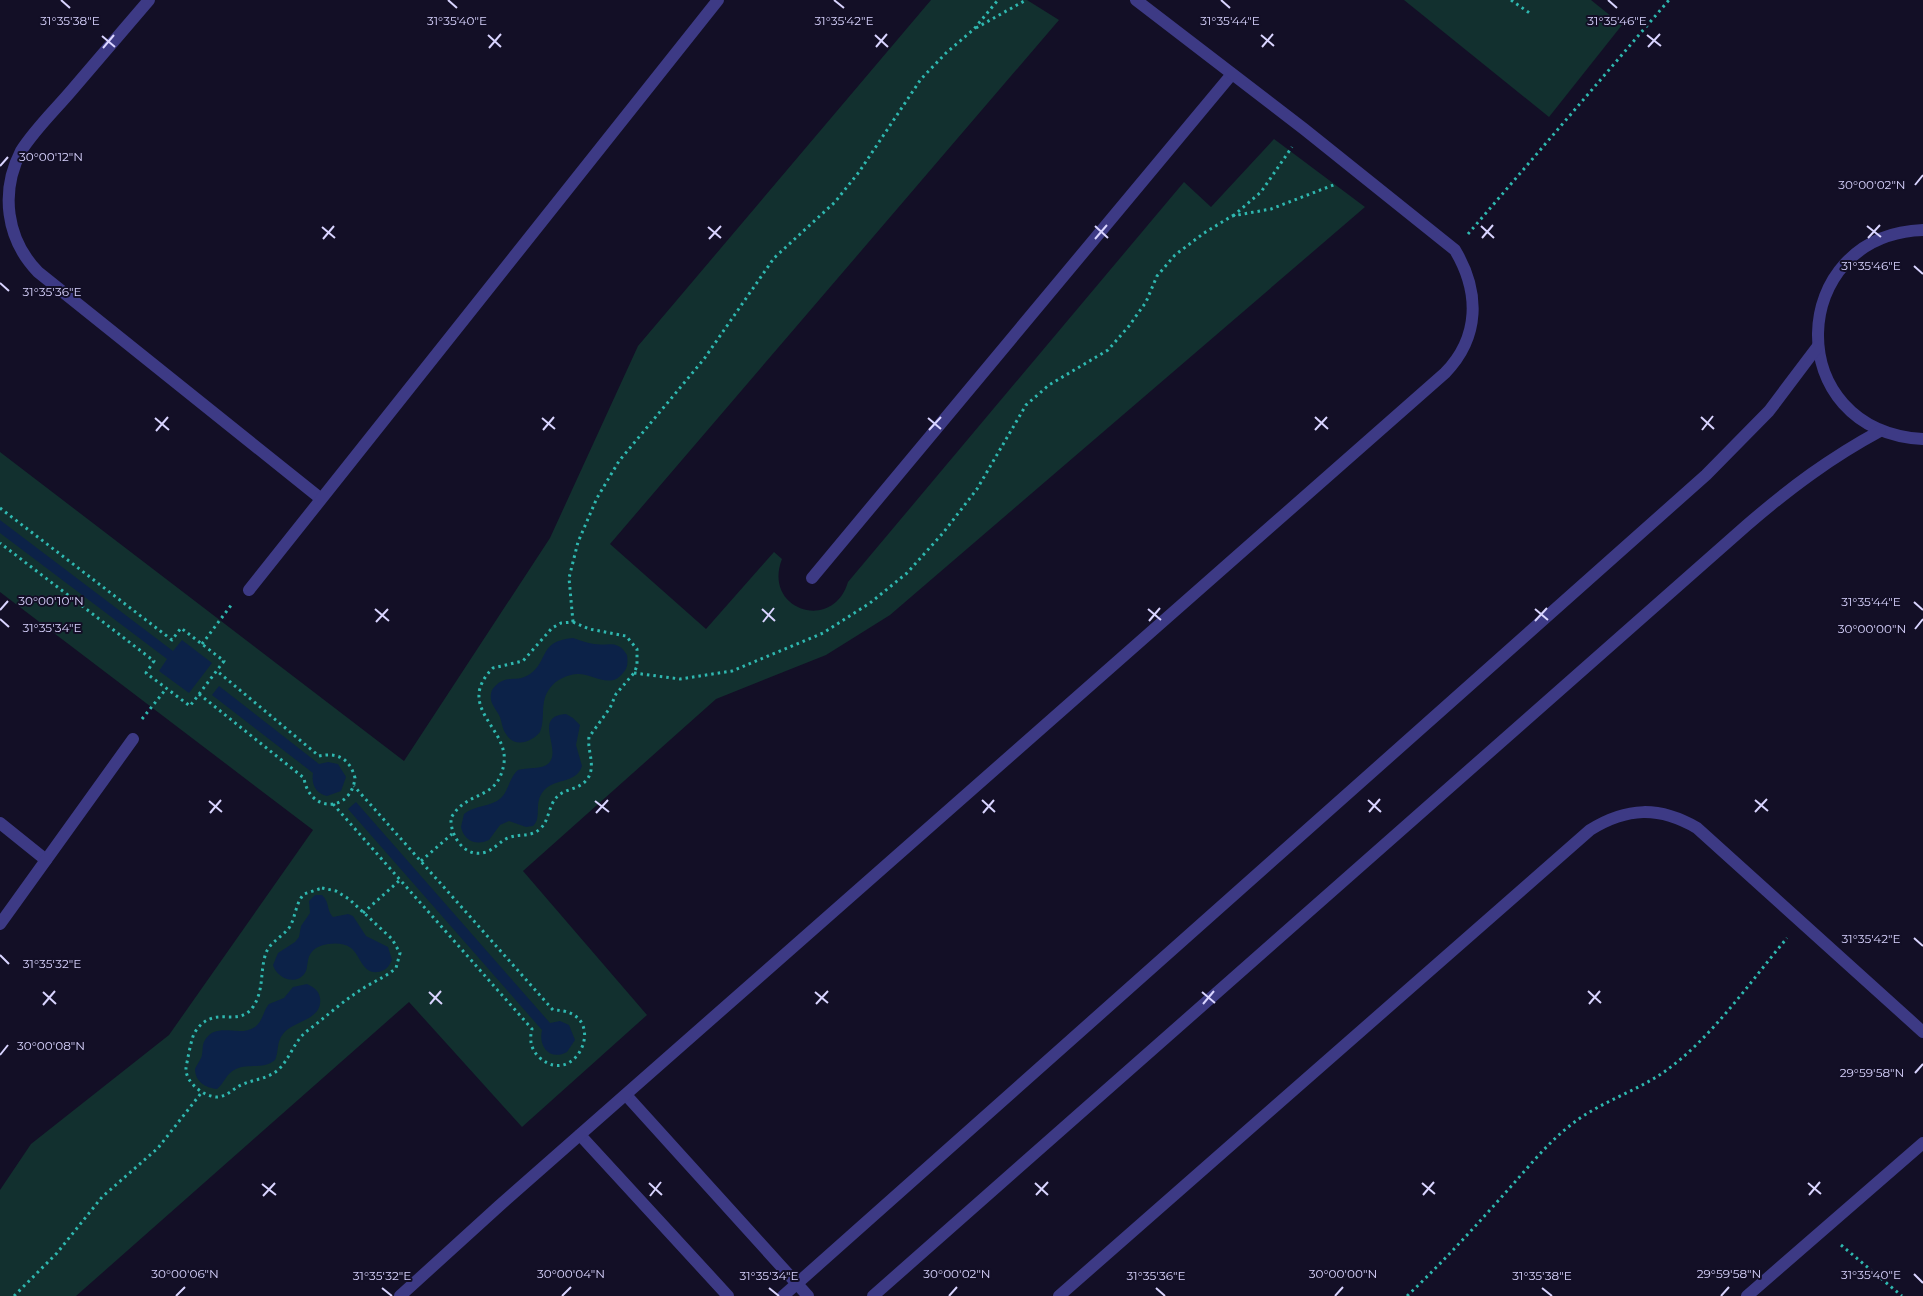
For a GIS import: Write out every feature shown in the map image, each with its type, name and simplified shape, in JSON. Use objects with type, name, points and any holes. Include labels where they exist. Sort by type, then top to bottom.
[{"type":"street","points":[[149,0],[21,151],[11,174],[6,200],[11,232],[18,247],[38,272],[320,498]]},
{"type":"street","points":[[252,585],[718,0]]},
{"type":"street","points":[[400,1296],[1451,367],[1466,347],[1472,321],[1470,285],[1455,250],[1362,174],[1136,0]]},
{"type":"street","points":[[812,578],[1232,74]]},
{"type":"street","points":[[1923,230],[1899,232],[1879,239],[1860,251],[1844,265],[1831,283],[1822,304],[1818,325],[1818,346],[1822,368],[1831,388],[1844,405],[1860,420],[1880,431],[1900,437],[1923,439]]},
{"type":"street","points":[[783,1296],[1706,475],[1769,411],[1818,346]]},
{"type":"street","points":[[873,1296],[1746,525],[1804,477],[1841,452],[1880,431]]},
{"type":"street","points":[[0,924],[132,739]]},
{"type":"street","points":[[1059,1296],[1576,842],[1606,820],[1624,814],[1643,812],[1680,819],[1697,828],[1923,1032]]},
{"type":"street","points":[[0,823],[46,860]]},
{"type":"street","points":[[626,1095],[808,1296]]},
{"type":"street","points":[[580,1135],[728,1296]]},
{"type":"street","points":[[1747,1296],[1923,1143]]},
{"type":"path","points":[[573,622],[569,578],[578,542],[597,498],[619,461],[704,359],[774,258],[835,202],[859,172],[921,79],[946,53],[974,29],[998,0]]},
{"type":"path","points":[[974,29],[1026,0]]},
{"type":"path","points":[[1511,0],[1531,14]]},
{"type":"path","points":[[1455,250],[1669,0]]},
{"type":"path","points":[[634,673],[680,679],[732,671],[823,633],[870,603],[908,573],[943,533],[977,489],[1026,405],[1049,385],[1108,350],[1129,326],[1146,302],[1157,276],[1175,255],[1204,233],[1232,216],[1261,192],[1304,129]]},
{"type":"path","points":[[1232,216],[1271,209],[1362,174]]},
{"type":"path","points":[[0,508],[172,640],[181,628],[224,661],[190,706],[146,673],[154,661],[0,543]]},
{"type":"path","points":[[202,644],[251,578],[252,585]]},
{"type":"path","points":[[573,622],[589,629],[626,636],[638,649],[637,666],[634,673],[616,694],[610,708],[591,732],[589,746],[592,765],[589,776],[579,786],[558,796],[542,827],[530,835],[509,838],[482,853],[465,849],[452,834],[451,818],[464,802],[490,791],[498,780],[504,763],[500,746],[480,706],[480,691],[485,678],[493,668],[523,661],[552,628],[561,623],[573,622]]},
{"type":"path","points":[[217,671],[319,756],[333,754],[346,760],[352,768],[354,786],[553,1010],[564,1010],[574,1014],[581,1022],[585,1041],[582,1051],[575,1058],[566,1063],[556,1065],[546,1062],[538,1056],[530,1038],[532,1029],[333,804]]},
{"type":"path","points":[[199,694],[304,778],[306,788],[311,797],[320,803],[333,804],[344,799],[354,786]]},
{"type":"path","points":[[420,861],[452,834]]},
{"type":"path","points":[[363,913],[400,880]]},
{"type":"path","points":[[322,888],[336,891],[348,898],[397,945],[400,953],[396,968],[367,986],[306,1032],[288,1059],[276,1072],[243,1084],[226,1095],[217,1097],[202,1092],[187,1074],[191,1039],[194,1032],[207,1020],[216,1016],[241,1017],[252,1008],[261,988],[267,949],[288,930],[304,894],[322,888]]},
{"type":"path","points":[[1407,1296],[1460,1245],[1542,1153],[1571,1124],[1598,1106],[1633,1091],[1665,1071],[1692,1048],[1717,1022],[1801,922]]},
{"type":"path","points":[[14,1296],[57,1253],[102,1197],[158,1148],[202,1092]]},
{"type":"path","points":[[1823,1230],[1902,1296]]},
{"type":"green space","points":[[931,0],[1027,0],[1059,20],[610,544],[706,629],[774,552],[782,559],[778,577],[782,591],[790,602],[802,609],[815,611],[829,607],[840,598],[848,582],[1184,182],[1211,207],[1274,139],[1365,207],[890,615],[826,655],[716,699],[523,871],[647,1015],[522,1127],[409,1002],[76,1296],[0,1296],[0,1190],[31,1144],[169,1035],[313,830],[0,592],[0,452],[404,761],[550,538],[638,346]]},
{"type":"green space","points":[[1404,0],[1591,0],[1622,25],[1549,117]]},
{"type":"water","points":[[0,520],[173,651],[182,640],[212,663],[189,693],[159,671],[167,659],[0,533]]},
{"type":"water","points":[[573,638],[591,644],[612,644],[620,647],[627,655],[626,669],[618,678],[607,681],[583,674],[558,680],[547,693],[540,732],[527,741],[513,741],[505,732],[492,703],[492,690],[501,681],[525,677],[530,674],[536,669],[549,647],[562,640]]},
{"type":"water","points":[[219,686],[319,764],[328,762],[338,764],[346,777],[341,791],[327,796],[317,791],[313,781],[313,773],[212,695]]},
{"type":"water","points":[[566,714],[580,725],[576,745],[582,766],[579,772],[569,779],[546,788],[538,802],[537,819],[533,826],[526,827],[509,821],[500,825],[489,840],[475,842],[468,839],[461,827],[464,814],[501,798],[518,770],[542,767],[549,763],[552,757],[549,727],[551,721],[556,716]]},
{"type":"water","points":[[356,802],[550,1023],[560,1021],[569,1025],[575,1040],[567,1052],[555,1055],[547,1051],[542,1042],[542,1030],[348,809]]},
{"type":"water","points":[[315,895],[322,895],[333,917],[348,914],[353,916],[366,936],[388,947],[392,960],[387,968],[378,972],[368,970],[348,946],[328,944],[313,951],[309,957],[306,971],[298,979],[288,979],[275,970],[273,965],[278,953],[295,942],[299,937],[301,926],[310,913],[309,901]]},
{"type":"water","points":[[307,984],[319,993],[320,1006],[312,1016],[288,1029],[283,1034],[279,1041],[275,1060],[266,1065],[245,1066],[236,1069],[230,1073],[217,1089],[208,1087],[199,1080],[195,1069],[201,1057],[204,1042],[210,1034],[222,1030],[242,1031],[255,1027],[260,1022],[269,1004],[284,998],[293,987]]}]
